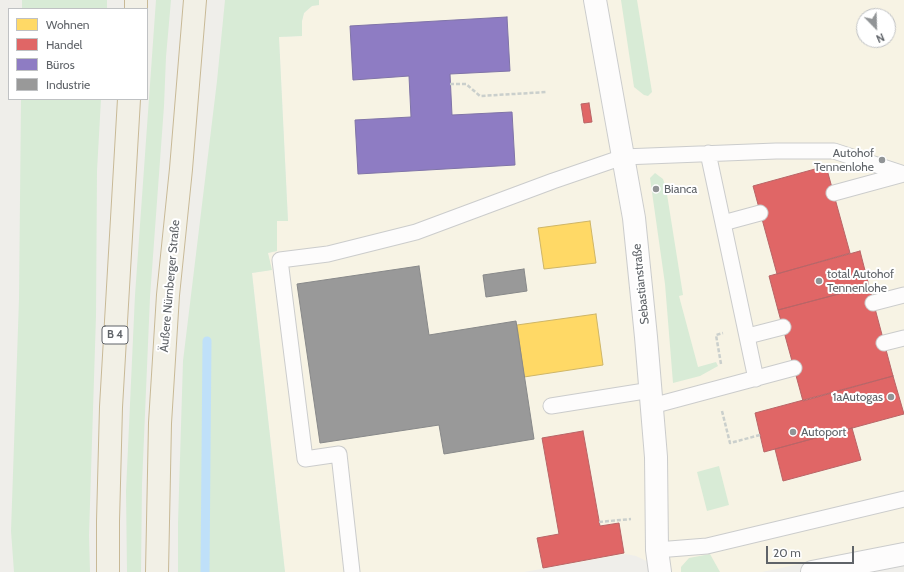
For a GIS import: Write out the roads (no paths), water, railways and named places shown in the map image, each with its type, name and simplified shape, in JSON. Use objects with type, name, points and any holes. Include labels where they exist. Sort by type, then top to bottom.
[{"type":"highway","name":"Äußere Nürnberger Straße","points":[[157,572],[160,423],[167,302],[181,169],[194,0]]},
{"type":"highway","name":"B 4","points":[[108,572],[111,407],[129,100]]},
{"type":"street","name":"Sebastianstraße","points":[[595,0],[634,218],[656,457],[657,550],[660,572]]},
{"type":"street","points":[[812,572],[904,554]]},
{"type":"lane","points":[[352,572],[339,454],[305,460],[280,260],[328,254],[416,232],[553,181],[623,157],[776,151],[834,151],[904,175]]},
{"type":"lane","points":[[708,153],[756,379]]},
{"type":"lane","points":[[834,193],[904,175]]},
{"type":"lane","points":[[723,224],[760,213]]},
{"type":"lane","points":[[874,303],[904,295]]},
{"type":"lane","points":[[748,336],[782,327]]},
{"type":"lane","points":[[884,343],[903,340]]},
{"type":"lane","points":[[551,406],[651,398],[756,379],[794,368]]},
{"type":"lane","points":[[657,550],[707,546],[904,499]]},
{"type":"waterway","points":[[205,572],[207,341]]},
{"type":"place","name":"Autohof Tennenlohe","points":[[882,160]]},
{"type":"place","name":"Bianca","points":[[656,189]]},
{"type":"place","name":"total Autohof Tennenlohe","points":[[819,281]]},
{"type":"place","name":"1aAutogas","points":[[891,397]]},
{"type":"place","name":"Autoport","points":[[793,432]]}]
